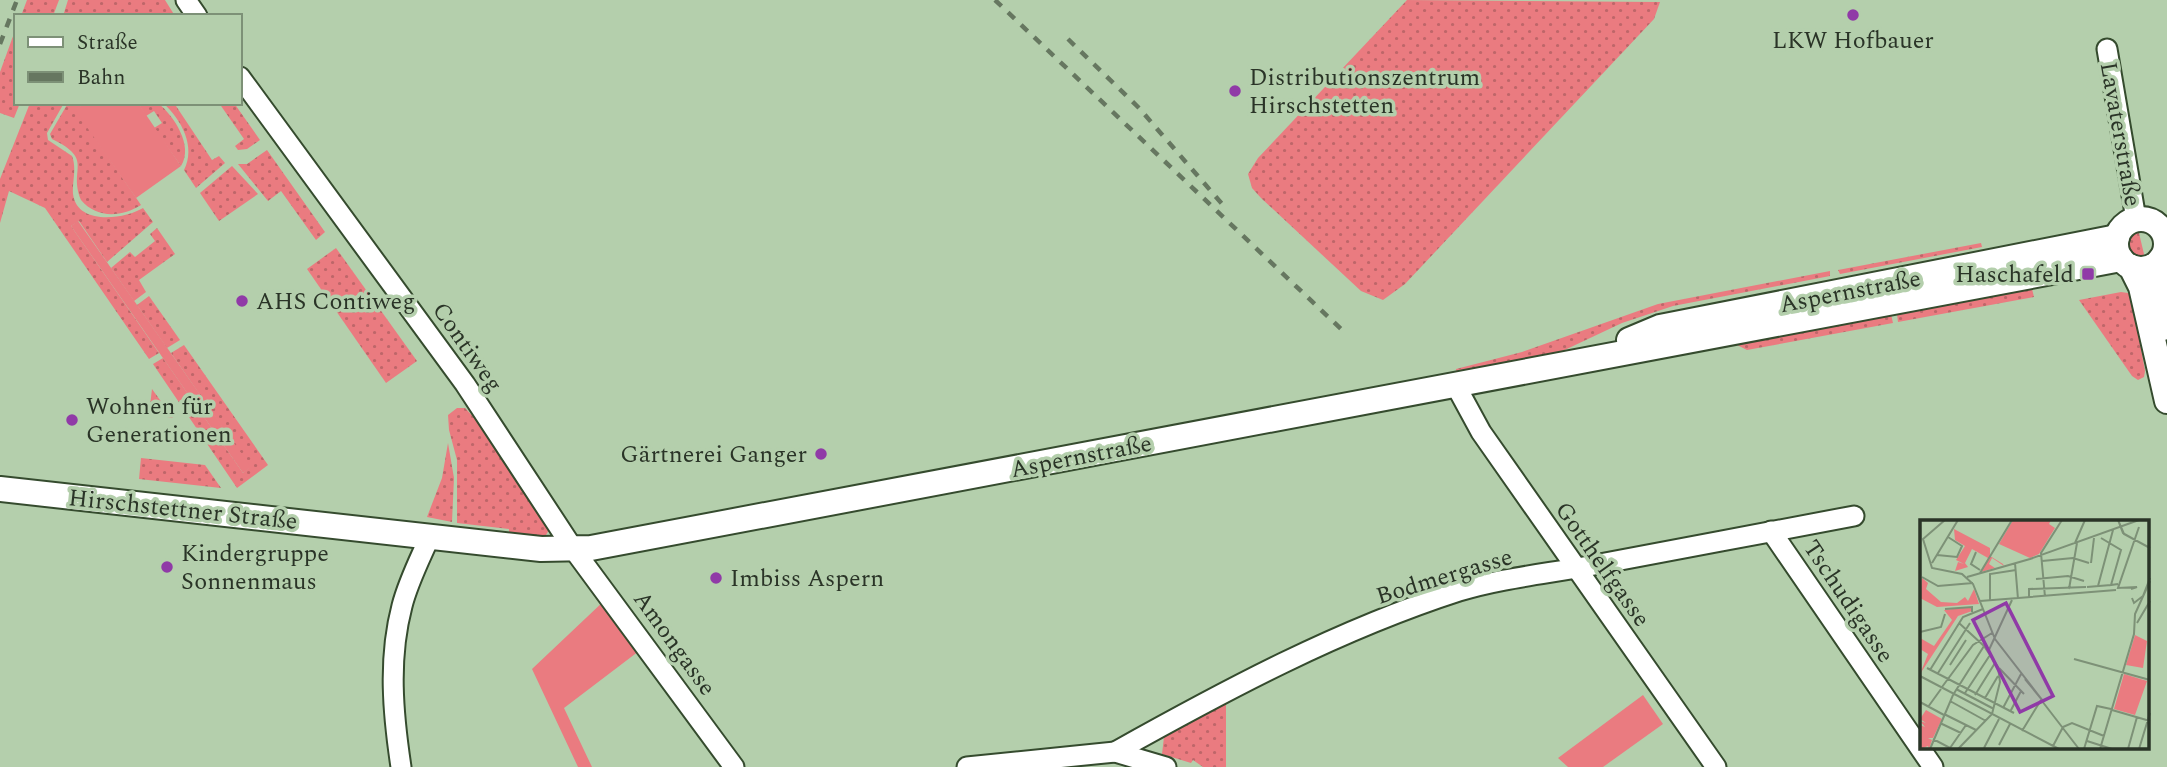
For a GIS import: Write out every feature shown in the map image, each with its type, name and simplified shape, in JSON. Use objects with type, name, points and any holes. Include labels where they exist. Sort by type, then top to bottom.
[{"type":"main road","points":[[2167,353],[2162,325],[2164,244],[2150,221],[2136,219],[2124,225],[2123,254],[2141,287],[2167,401]]},
{"type":"main road","name":"Aspernstraße","points":[[575,550],[1456,386],[2123,254],[2148,268],[2164,244]]},
{"type":"main road","name":"Hirschstettner Straße","points":[[0,489],[575,550]]},
{"type":"street","name":"Lavaterstraße","points":[[2107,49],[2136,219]]},
{"type":"street","name":"Contiweg","points":[[242,80],[465,384],[575,550]]},
{"type":"street","name":"Gotthelfgasse","points":[[1456,386],[1481,432],[1716,767]]},
{"type":"street","name":"Bodmergasse","points":[[1115,752],[1223,692],[1334,638],[1460,591],[1517,576],[1577,568],[1854,516]]},
{"type":"street","name":"Tschudigasse","points":[[1771,531],[1920,748]]},
{"type":"street","points":[[401,767],[393,714],[394,653],[402,606],[430,536]]},
{"type":"street","name":"Amongasse","points":[[575,550],[734,767]]},
{"type":"street","name":"Tschudigasse","points":[[1921,750],[1933,767]]},
{"type":"street","points":[[967,767],[1026,764],[1115,752],[1166,767]]},
{"type":"shaded area","points":[[27,0],[59,0],[54,14],[22,14]]},
{"type":"shaded area","points":[[68,0],[165,0],[174,14],[64,14]]},
{"type":"shaded area","points":[[1407,0],[1660,2],[1654,19],[1405,284],[1383,300],[1361,291],[1261,198],[1252,188],[1248,174],[1258,158]]},
{"type":"shaded area","points":[[14,34],[14,105],[19,105],[14,118],[0,113],[0,72]]},
{"type":"shaded area","points":[[29,105],[63,105],[47,133],[48,140],[72,156],[73,194],[76,204],[83,211],[103,217],[125,215],[143,208],[153,222],[107,262],[79,221],[71,226],[159,353],[149,359],[45,208],[9,191],[0,223],[0,179]]},
{"type":"shaded area","points":[[67,105],[82,105],[76,110],[141,205],[118,214],[102,213],[87,206],[81,200],[78,189],[77,159],[65,146],[52,139],[50,134]]},
{"type":"shaded area","points":[[82,105],[139,105],[181,166],[136,198],[75,110]]},
{"type":"shaded area","points":[[139,105],[160,105],[176,123],[184,141],[181,166],[154,128],[162,123],[154,111],[146,116]]},
{"type":"shaded area","points":[[165,105],[175,105],[212,160],[219,156],[225,163],[196,188],[184,170],[188,143],[176,117]]},
{"type":"shaded area","points":[[220,105],[235,105],[260,140],[247,149],[238,150],[235,146],[244,139]]},
{"type":"shaded area","points":[[267,150],[325,232],[316,240],[281,191],[268,201],[238,164],[247,164]]},
{"type":"shaded area","points":[[232,166],[258,194],[219,221],[200,193]]},
{"type":"shaded area","points":[[78,221],[251,467],[243,473],[71,226]]},
{"type":"shaded area","points":[[157,228],[175,254],[139,280],[146,292],[134,301],[111,268],[130,252],[135,257],[155,241],[150,234]]},
{"type":"shaded area","points":[[2138,229],[2144,254],[2142,258],[2133,255],[2127,247],[2128,236]]},
{"type":"shaded area","points":[[1981,243],[1982,247],[1840,274],[1838,270]]},
{"type":"shaded area","points":[[336,248],[417,361],[386,383],[307,269]]},
{"type":"shaded area","points":[[1830,271],[1830,276],[1673,306],[1622,323],[1554,355],[1457,374],[1456,369],[1522,352],[1658,304]]},
{"type":"shaded area","points":[[2032,289],[2034,297],[1898,322],[1897,314]]},
{"type":"shaded area","points":[[2128,293],[2132,299],[2145,371],[2144,377],[2138,380],[2132,376],[2079,300]]},
{"type":"shaded area","points":[[149,296],[180,340],[167,348],[137,305]]},
{"type":"shaded area","points":[[1891,314],[1893,323],[1747,350],[1735,344]]},
{"type":"shaded area","points":[[184,345],[268,465],[237,488],[153,364],[163,358],[243,473],[250,467],[171,353]]},
{"type":"shaded area","points":[[152,389],[173,418],[149,414]]},
{"type":"shaded area","points":[[457,408],[465,408],[482,426],[548,524],[549,530],[543,540],[509,536],[509,529],[457,523],[457,460],[448,415]]},
{"type":"shaded area","points":[[448,443],[454,478],[452,522],[427,517],[442,478]]},
{"type":"shaded area","points":[[141,458],[205,465],[221,488],[139,479]]},
{"type":"shaded area","points":[[605,600],[639,651],[564,708],[592,767],[578,767],[532,669]]},
{"type":"shaded area","points":[[1643,695],[1663,724],[1603,767],[1568,767],[1558,758]]},
{"type":"shaded area","points":[[1226,701],[1226,767],[1203,767],[1193,760],[1191,763],[1162,754],[1164,737]]},
{"type":"railway","points":[[0,44],[17,0]]},
{"type":"railway","points":[[995,0],[1341,329]]},
{"type":"railway","points":[[1068,39],[1139,108],[1223,205]]},
{"type":"place","name":"LKW Hofbauer","points":[[1853,15]]},
{"type":"place","name":"Distributionszentrum Hirschstetten","points":[[1235,91]]},
{"type":"place","name":"Haschafeld","points":[[2088,274]]},
{"type":"place","name":"AHS Contiweg","points":[[242,301]]},
{"type":"place","name":"Wohnen für Generationen","points":[[72,420]]},
{"type":"place","name":"Gärtnerei Ganger","points":[[821,454]]},
{"type":"place","name":"Kindergruppe Sonnenmaus","points":[[167,567]]},
{"type":"place","name":"Imbiss Aspern","points":[[716,578]]}]
